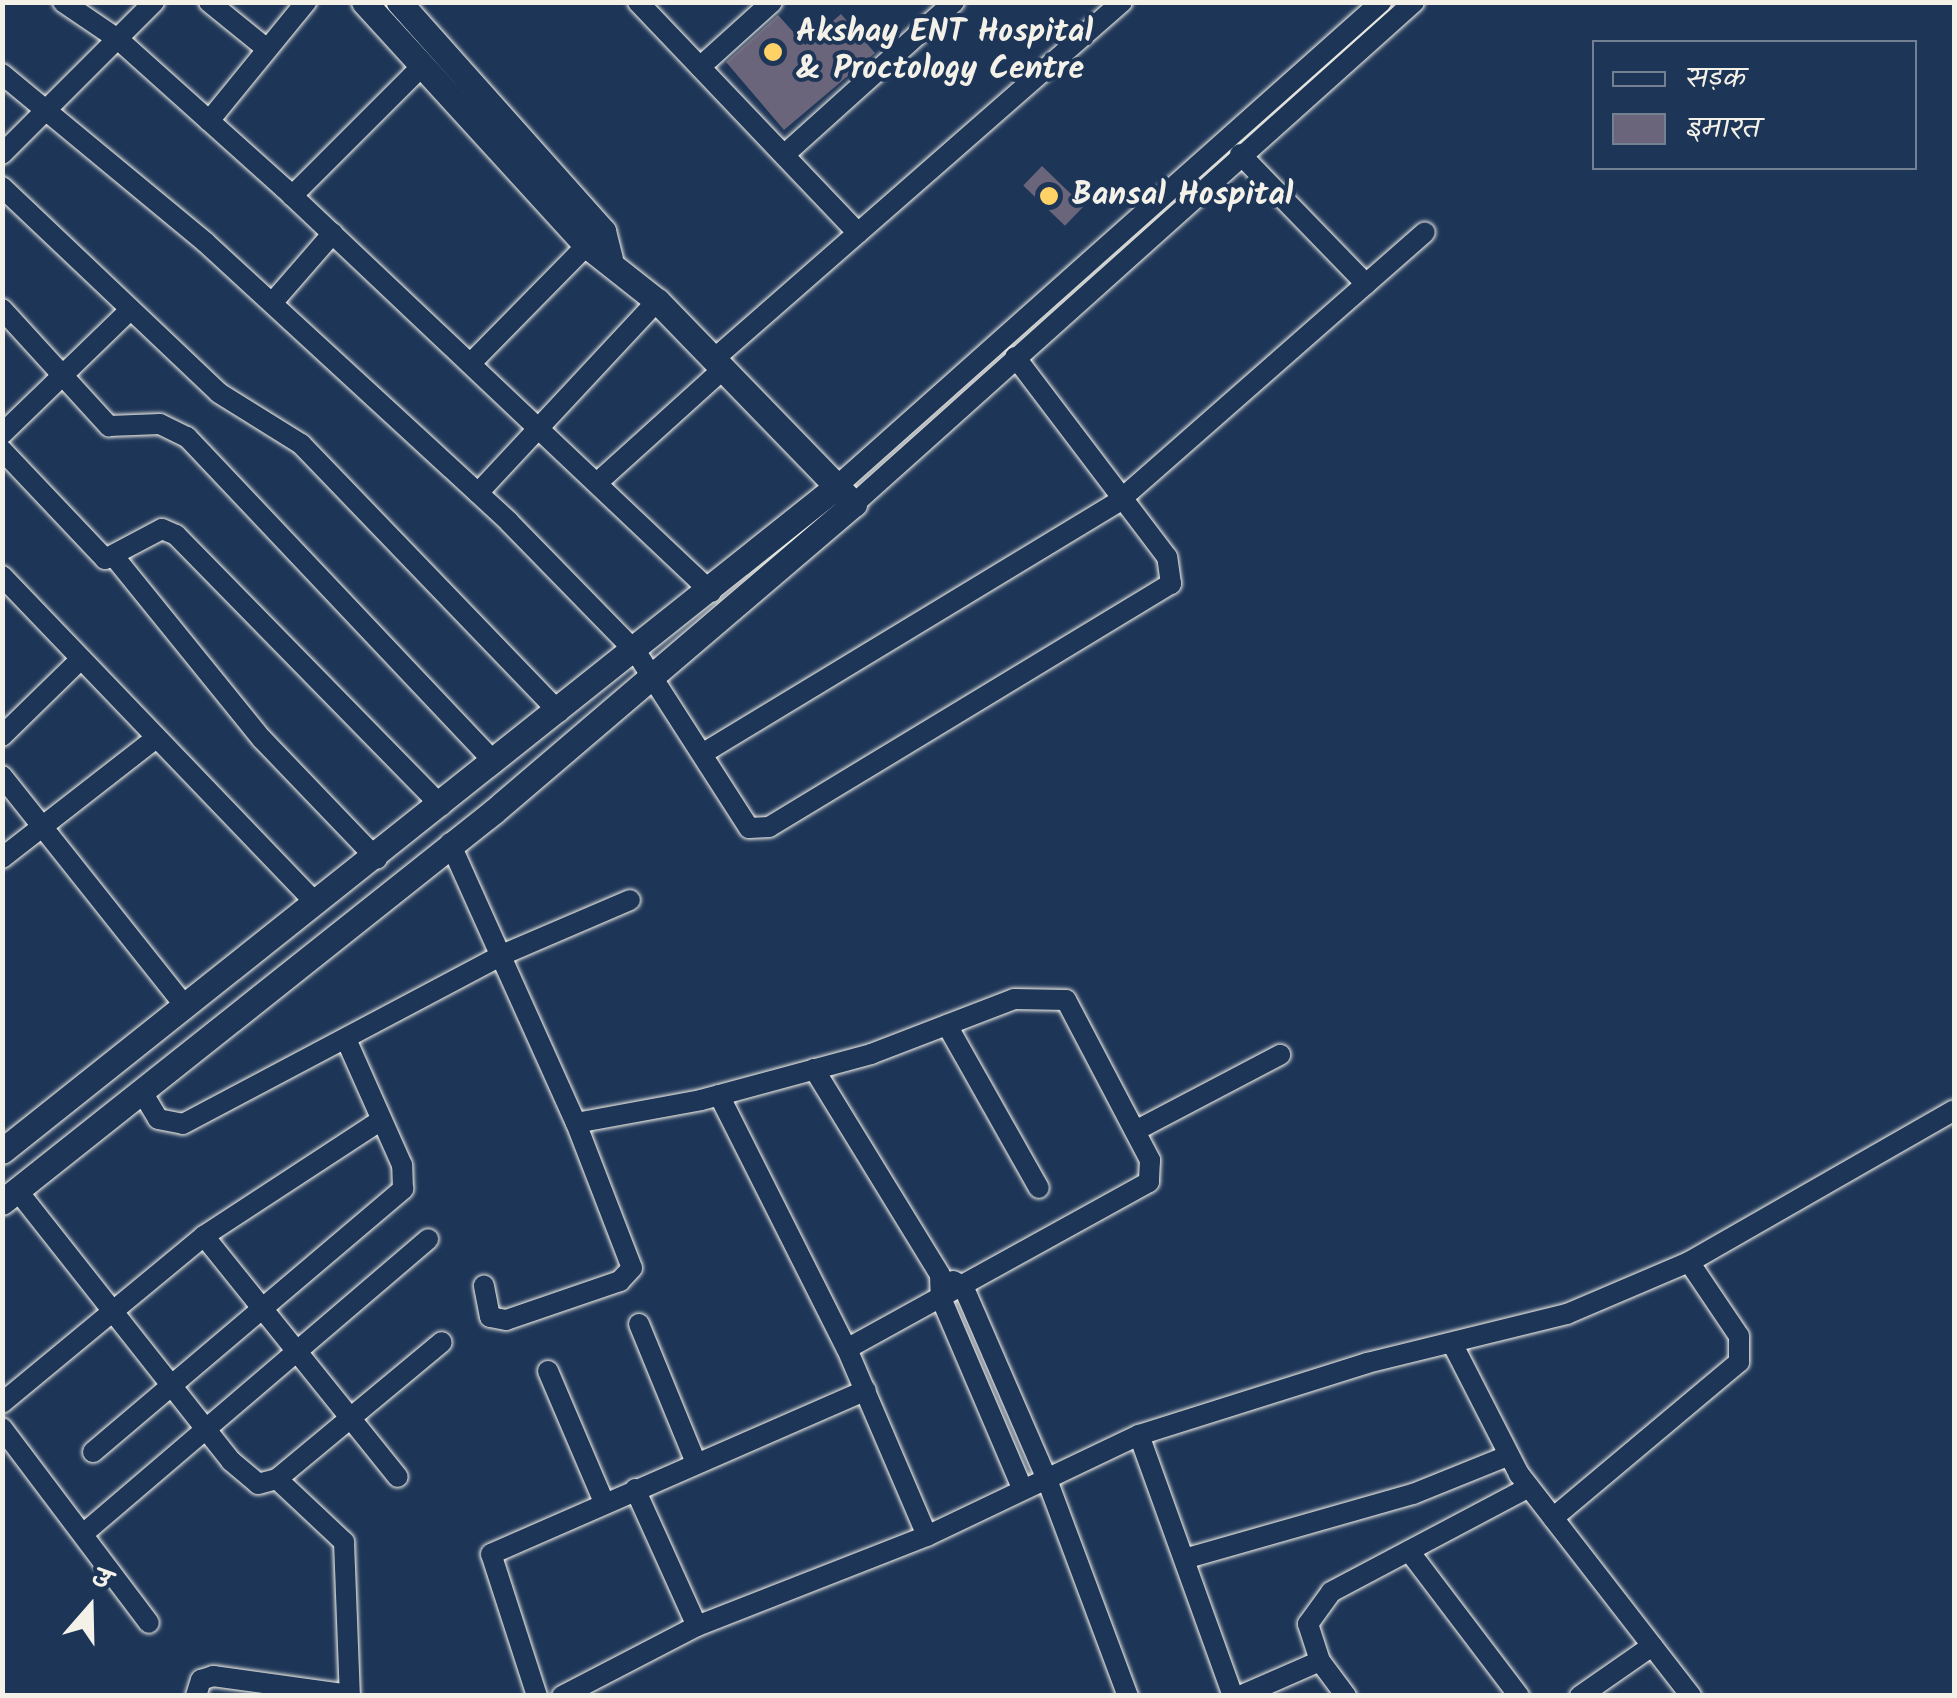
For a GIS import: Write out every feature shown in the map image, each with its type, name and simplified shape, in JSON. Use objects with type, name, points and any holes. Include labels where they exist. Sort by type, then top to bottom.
[{"type":"main road","points":[[364,2],[421,67],[594,238]]},
{"type":"main road","points":[[398,2],[610,259],[657,300],[845,496]]},
{"type":"main road","points":[[2,1151],[711,592],[845,496]]},
{"type":"main road","points":[[10,1196],[656,678],[845,496]]},
{"type":"street","points":[[63,2],[120,40],[333,233],[711,592]]},
{"type":"street","points":[[2,154],[154,2]]},
{"type":"street","points":[[209,2],[267,50]]},
{"type":"street","points":[[209,121],[306,2]]},
{"type":"street","points":[[638,2],[858,233]]},
{"type":"street","points":[[700,67],[772,2]]},
{"type":"street","points":[[784,156],[954,2]]},
{"type":"street","points":[[597,483],[858,233],[1122,2]]},
{"type":"street","points":[[845,496],[1381,2]]},
{"type":"street","points":[[845,496],[1014,357],[1414,2]]},
{"type":"street","points":[[292,196],[421,67]]},
{"type":"street","points":[[2,74],[42,114],[273,302],[478,492],[636,652],[705,752],[742,824],[768,828],[1167,588],[1173,566],[1119,501],[1014,357]]},
{"type":"street","points":[[1240,154],[1366,284]]},
{"type":"street","points":[[2,187],[219,393],[302,444],[559,712]]},
{"type":"street","points":[[705,752],[1119,501],[1424,232]]},
{"type":"street","points":[[273,302],[333,233]]},
{"type":"street","points":[[471,363],[594,238]]},
{"type":"street","points":[[478,492],[657,300]]},
{"type":"street","points":[[2,309],[109,426],[160,424],[187,438],[495,762]]},
{"type":"street","points":[[2,434],[130,310]]},
{"type":"street","points":[[2,450],[98,555],[116,559],[262,739],[377,859]]},
{"type":"street","points":[[116,559],[162,529],[176,535],[441,806]]},
{"type":"street","points":[[2,576],[316,904]]},
{"type":"street","points":[[2,736],[81,659]]},
{"type":"street","points":[[2,858],[156,738]]},
{"type":"street","points":[[2,776],[186,1007]]},
{"type":"street","points":[[450,843],[504,954],[573,1117],[630,1273],[499,1320],[490,1317],[484,1286]]},
{"type":"street","points":[[142,1092],[158,1119],[176,1126],[504,954],[630,900]]},
{"type":"street","points":[[573,1117],[719,1095],[814,1070],[1014,999],[1066,1000],[1150,1160],[1149,1182],[847,1349]]},
{"type":"street","points":[[947,1025],[1039,1188]]},
{"type":"street","points":[[93,1452],[266,1310],[403,1189],[402,1166],[378,1122],[346,1039]]},
{"type":"street","points":[[1135,1130],[1280,1055]]},
{"type":"street","points":[[814,1070],[940,1275],[941,1298],[1022,1488]]},
{"type":"street","points":[[719,1095],[847,1349],[927,1536]]},
{"type":"street","points":[[562,1696],[698,1626],[927,1536],[1139,1436],[1367,1363],[1567,1314],[1690,1262],[1954,1110]]},
{"type":"street","points":[[2,1403],[109,1310],[204,1236],[378,1122]]},
{"type":"street","points":[[10,1196],[250,1481],[278,1480],[442,1342]]},
{"type":"street","points":[[204,1236],[354,1415],[398,1477]]},
{"type":"street","points":[[83,1534],[297,1346],[428,1239]]},
{"type":"street","points":[[1552,1518],[1739,1362],[1739,1336],[1690,1262]]},
{"type":"street","points":[[940,1275],[963,1286],[1046,1477],[1128,1696]]},
{"type":"street","points":[[639,1324],[696,1463]]},
{"type":"street","points":[[1453,1344],[1508,1456],[1691,1696]]},
{"type":"street","points":[[548,1371],[604,1502]]},
{"type":"street","points":[[537,1696],[489,1560],[504,1545],[866,1390]]},
{"type":"street","points":[[2,1428],[149,1623]]},
{"type":"street","points":[[1139,1436],[1188,1558],[1236,1696],[1303,1669]]},
{"type":"street","points":[[1188,1558],[1414,1494],[1508,1456]]},
{"type":"street","points":[[196,1696],[201,1680],[213,1676],[350,1695],[346,1560],[338,1532],[278,1480]]},
{"type":"street","points":[[1303,1669],[1308,1624],[1320,1602],[1529,1487]]},
{"type":"street","points":[[635,1489],[698,1626]]},
{"type":"street","points":[[1409,1551],[1518,1696]]},
{"type":"street","points":[[1580,1696],[1652,1646]]},
{"type":"street","points":[[1303,1669],[1346,1696]]},
{"type":"building","points":[[841,14],[875,53],[784,130],[726,62],[778,15],[805,45]]},
{"type":"building","points":[[1042,166],[1084,206],[1065,226],[1023,185]]},
{"type":"place","name":"Akshay ENT Hospital & Proctology Centre","points":[[773,52]]},
{"type":"place","name":"Bansal Hospital","points":[[1049,196]]}]
